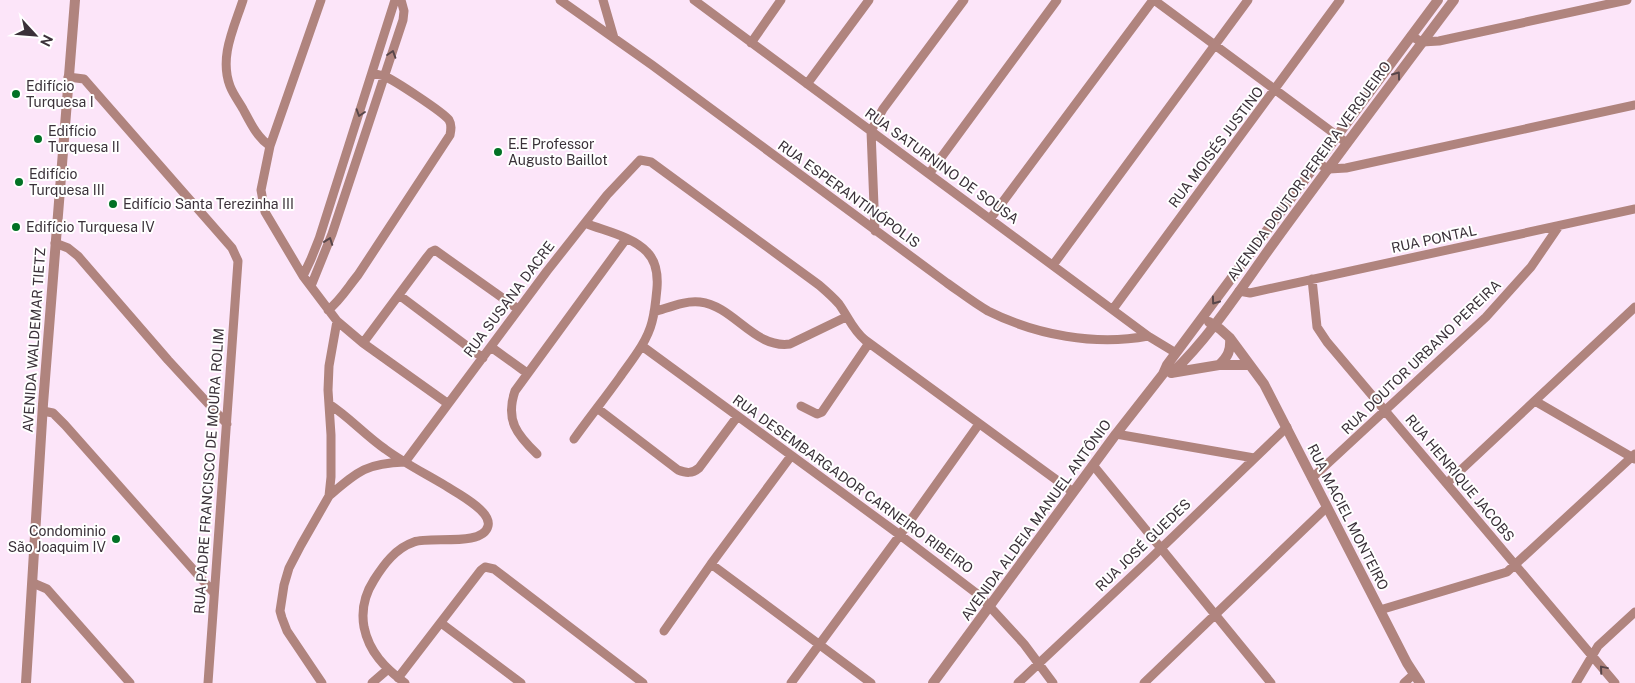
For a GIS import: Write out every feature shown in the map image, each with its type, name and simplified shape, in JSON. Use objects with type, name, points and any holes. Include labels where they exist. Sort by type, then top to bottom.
[{"type":"street","name":"AVENIDA WALDEMAR TIETZ","points":[[26,683],[42,411],[75,0]]},
{"type":"street","points":[[242,0],[228,43],[226,70],[230,86],[255,131],[270,146]]},
{"type":"street","points":[[321,0],[270,146],[261,190],[264,212],[303,276],[337,322],[447,404]]},
{"type":"street","points":[[303,276],[312,259],[319,239],[395,0]]},
{"type":"street","points":[[311,286],[332,234],[403,20],[404,12],[401,0]]},
{"type":"street","name":"RUA ESPERANTINÓPOLIS","points":[[560,0],[986,310],[1005,319],[1047,333],[1115,340],[1148,336]]},
{"type":"street","points":[[603,0],[614,38]]},
{"type":"street","name":"RUA SATURNINO DE SOUSA","points":[[695,0],[1148,336],[1176,353]]},
{"type":"street","points":[[751,43],[782,0]]},
{"type":"street","points":[[807,84],[869,0]]},
{"type":"street","points":[[876,231],[871,131],[883,109],[964,0]]},
{"type":"street","points":[[929,174],[1057,0]]},
{"type":"street","points":[[990,219],[1153,0],[1347,143]]},
{"type":"street","points":[[1053,265],[1248,0]]},
{"type":"street","name":"RUA MOISÉS JUSTINO","points":[[1113,309],[1276,90],[1340,0]]},
{"type":"street","name":"AVENIDA DOUTOR PEREIRA VERGUEIRO","points":[[1176,353],[1438,0]]},
{"type":"street","name":"AVENIDA DOUTOR PEREIRA VERGUEIRO","points":[[1186,359],[1454,0]]},
{"type":"street","points":[[1411,36],[1422,42],[1439,41],[1627,0]]},
{"type":"street","points":[[328,310],[342,296],[358,275],[450,135],[451,124],[448,118],[385,76],[372,73]]},
{"type":"street","name":"RUA PADRE FRANCISCO DE MOURA ROLIM","points":[[68,77],[84,79],[232,248],[238,261],[208,683]]},
{"type":"street","points":[[1318,163],[1329,169],[1346,168],[1635,105]]},
{"type":"street","name":"RUA SUSANA DACRE","points":[[405,462],[518,309],[585,223],[621,178],[637,162],[643,160],[651,162],[819,285],[834,299],[846,317]]},
{"type":"street","name":"RUA PONTAL","points":[[1239,290],[1250,293],[1635,209]]},
{"type":"street","points":[[574,439],[642,346],[652,322],[657,282],[653,261],[642,247],[585,223]]},
{"type":"street","name":"RUA DOUTOR URBANO PEREIRA","points":[[1312,478],[1511,291],[1531,267],[1559,226]]},
{"type":"street","points":[[537,454],[517,432],[511,418],[511,402],[515,391],[626,239]]},
{"type":"street","points":[[55,243],[68,248],[78,256],[168,360],[227,424]]},
{"type":"street","points":[[363,343],[427,257],[435,250],[518,309]]},
{"type":"street","name":"RUA HENRIQUE JACOBS","points":[[1312,280],[1318,330],[1615,683]]},
{"type":"street","points":[[399,295],[483,358]]},
{"type":"street","points":[[654,312],[686,303],[701,302],[716,308],[770,343],[784,345],[790,344],[846,317],[856,333],[1073,492]]},
{"type":"street","points":[[1447,483],[1635,308]]},
{"type":"street","name":"RUA MACIEL MONTEIRO","points":[[1203,318],[1230,338],[1264,384],[1417,679]]},
{"type":"street","points":[[329,496],[331,477],[329,366],[337,322]]},
{"type":"street","points":[[1216,366],[1228,356],[1230,338]]},
{"type":"street","points":[[801,406],[817,414],[822,412],[869,343]]},
{"type":"street","points":[[491,346],[527,373]]},
{"type":"street","name":"RUA DESEMBARGADOR CARNEIRO RIBEIRO","points":[[642,346],[969,587],[990,606],[1053,683]]},
{"type":"street","points":[[1176,353],[1186,359],[1216,366]]},
{"type":"street","name":"AVENIDA ALDEIA MANUEL ANTÔNIO","points":[[1168,373],[1166,365],[1176,353]]},
{"type":"street","name":"AVENIDA ALDEIA MANUEL ANTÔNIO","points":[[933,683],[1116,434],[1168,373],[1186,359]]},
{"type":"street","points":[[1168,373],[1216,366],[1250,365]]},
{"type":"street","points":[[1380,610],[1507,572],[1634,457],[1535,401]]},
{"type":"street","points":[[329,404],[382,447],[480,509],[486,514],[488,520],[485,532],[474,538],[415,541],[404,546],[391,556],[382,567],[365,598],[362,613],[369,644],[376,657],[387,670],[402,681],[441,623],[485,567],[494,569],[643,683]]},
{"type":"street","points":[[597,408],[678,470],[688,473],[698,468],[737,416]]},
{"type":"street","points":[[42,411],[53,413],[65,425],[214,593]]},
{"type":"street","points":[[790,683],[980,424]]},
{"type":"street","name":"RUA JOSÉ GUEDES","points":[[1018,683],[1286,427]]},
{"type":"street","points":[[1116,434],[1254,458]]},
{"type":"street","points":[[664,631],[791,456]]},
{"type":"street","points":[[322,683],[287,630],[280,611],[284,585],[291,563],[329,496],[361,470],[384,462],[405,462]]},
{"type":"street","points":[[1093,465],[1271,683]]},
{"type":"street","points":[[1144,683],[1327,507]]},
{"type":"street","points":[[711,564],[871,683]]},
{"type":"street","points":[[33,583],[47,589],[130,683]]},
{"type":"street","points":[[1576,683],[1598,646],[1635,612]]},
{"type":"street","points":[[441,623],[520,683]]},
{"type":"street","points":[[372,683],[387,670]]},
{"type":"street","points":[[1154,674],[1160,683]]},
{"type":"street","points":[[1404,683],[1417,679]]},
{"type":"place","name":"Edifício Turquesa I","points":[[16,94]]},
{"type":"place","name":"Edifício Turquesa II","points":[[38,139]]},
{"type":"place","name":"E.E Professor Augusto Baillot","points":[[498,152]]},
{"type":"place","name":"Edifício Turquesa III","points":[[19,182]]},
{"type":"place","name":"Edifício Santa Terezinha III","points":[[113,204]]},
{"type":"place","name":"Edifício Turquesa IV","points":[[16,227]]},
{"type":"place","name":"Condominio São Joaquim IV","points":[[116,539]]}]
